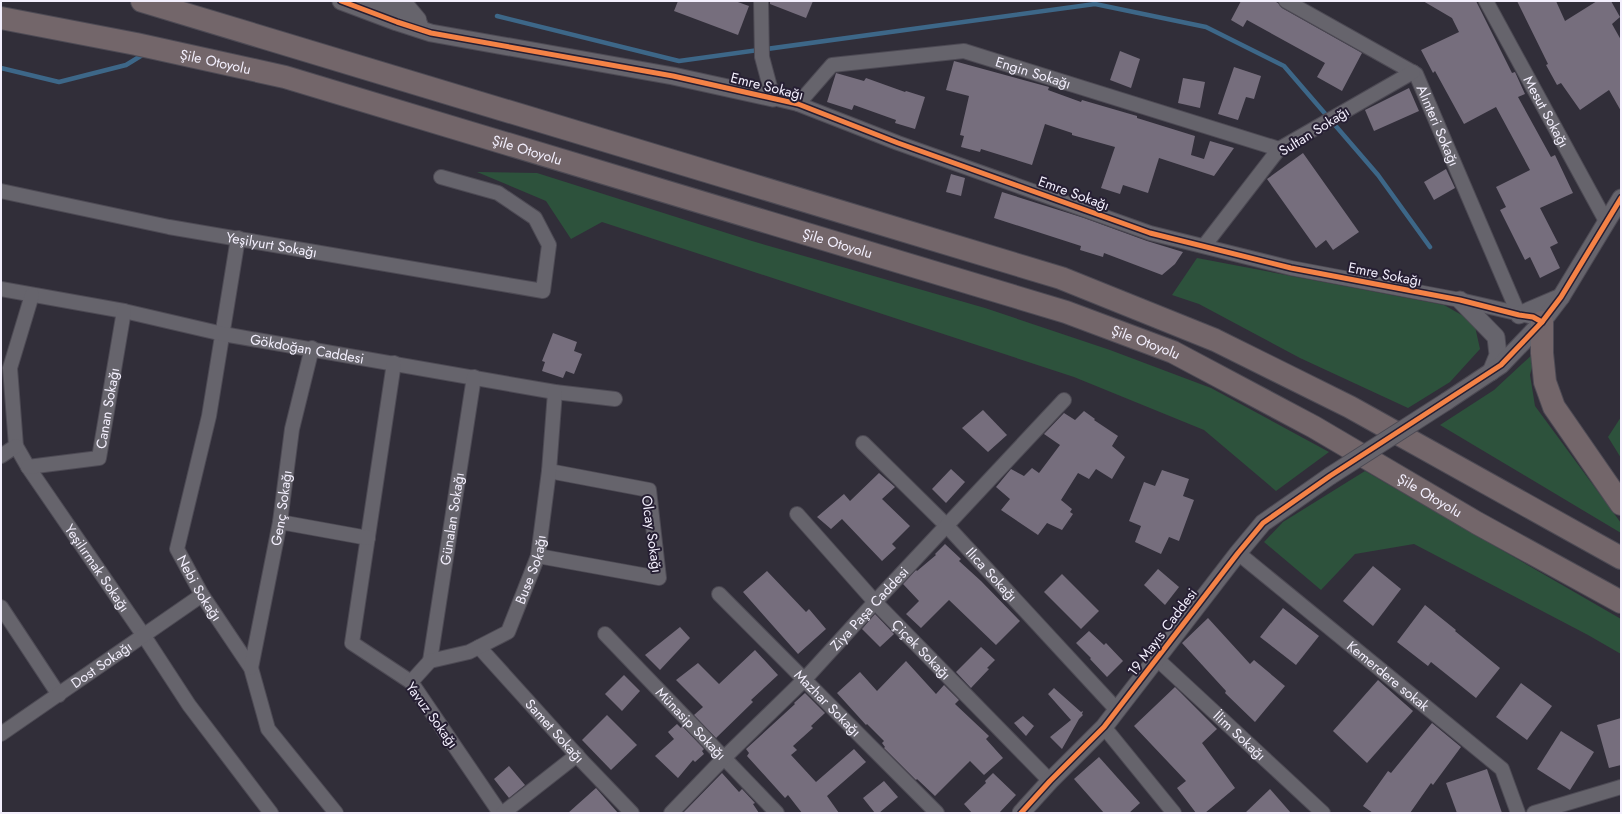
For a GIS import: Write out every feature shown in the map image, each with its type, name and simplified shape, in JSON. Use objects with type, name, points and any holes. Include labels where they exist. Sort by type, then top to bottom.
[{"type":"highway","name":"Şile Otoyolu","points":[[142,1],[1061,278],[1214,340],[1343,404],[1621,558]]},
{"type":"highway","name":"Şile Otoyolu","points":[[1,18],[136,44],[285,77],[1066,312],[1173,352],[1314,427],[1477,523],[1621,602]]},
{"type":"highway","points":[[1542,322],[1542,353],[1545,382],[1554,407],[1621,504]]},
{"type":"street","name":"Emre Sokağı","points":[[340,1],[431,33],[673,76],[798,104],[898,144],[1150,233],[1291,268],[1460,300],[1533,318],[1542,322]]},
{"type":"street","points":[[376,1],[401,11],[431,33]]},
{"type":"street","points":[[404,1],[431,33]]},
{"type":"street","points":[[760,1],[762,57],[773,98]]},
{"type":"street","name":"Alınteri Sokağı","points":[[1286,1],[1416,74],[1519,315]]},
{"type":"street","name":"Mesut Sokağı","points":[[1486,1],[1607,223]]},
{"type":"street","name":"Engin Sokağı","points":[[798,104],[832,66],[964,51],[1279,149]]},
{"type":"street","name":"Sultan Sokağı","points":[[1204,246],[1279,149],[1413,72]]},
{"type":"street","name":"Yeşilyurt Sokağı","points":[[1,191],[169,227],[238,238],[330,256],[543,291],[549,245],[535,218],[498,193],[441,176]]},
{"type":"street","name":"19 Mayıs Caddesi","points":[[1021,813],[1050,781],[1104,727],[1156,658],[1263,523],[1330,476],[1502,365],[1542,322],[1561,297],[1621,198]]},
{"type":"street","name":"Nebi Sokağı","points":[[238,238],[209,416],[177,549],[202,595],[252,668],[268,729],[336,813]]},
{"type":"street","name":"Gökdoğan Caddesi","points":[[1,289],[124,311],[223,334],[312,348],[555,392],[615,399]]},
{"type":"street","name":"Yeşilırmak Sokağı","points":[[32,295],[10,368],[16,446],[28,467],[144,636],[189,705],[272,813]]},
{"type":"street","points":[[1519,315],[1561,297]]},
{"type":"street","points":[[1460,300],[1496,337],[1498,355],[1491,372]]},
{"type":"street","name":"Canan Sokağı","points":[[28,467],[99,458],[124,311]]},
{"type":"street","name":"Genç Sokağı","points":[[252,668],[280,522],[292,429],[312,348]]},
{"type":"street","name":"Yavuz Sokağı","points":[[394,363],[352,643],[411,682],[502,813]]},
{"type":"street","name":"Günalan Sokağı","points":[[430,661],[474,377]]},
{"type":"street","name":"Buse Sokağı","points":[[430,661],[469,652],[508,632],[538,556],[549,471],[555,392]]},
{"type":"street","name":"Ziya Paşa Caddesi","points":[[671,813],[724,758],[804,680],[1064,400]]},
{"type":"street","name":"Ilıca Sokağı","points":[[863,443],[947,526],[1117,710]]},
{"type":"street","points":[[1,456],[16,446]]},
{"type":"street","name":"Olcay Sokağı","points":[[538,556],[659,578],[649,490],[549,471]]},
{"type":"street","name":"Çiçek Sokağı","points":[[797,514],[875,602],[1050,781]]},
{"type":"street","points":[[280,522],[368,538]]},
{"type":"street","name":"Kemerdere sokak","points":[[1238,553],[1502,769],[1518,813]]},
{"type":"street","name":"Mazhar Sokağı","points":[[719,594],[937,813]]},
{"type":"street","name":"Dost Sokağı","points":[[1,734],[202,595]]},
{"type":"street","points":[[1,607],[58,695]]},
{"type":"street","name":"Münasip Sokağı","points":[[605,634],[777,813]]},
{"type":"street","name":"Samet Sokağı","points":[[479,647],[632,813]]},
{"type":"street","name":"İlim Sokağı","points":[[1156,658],[1323,813]]},
{"type":"street","points":[[411,682],[430,661]]},
{"type":"street","points":[[1104,727],[1174,813]]},
{"type":"street","points":[[502,813],[577,755]]},
{"type":"street","points":[[1534,813],[1621,787]]},
{"type":"green space","points":[[477,172],[537,173],[752,241],[985,308],[1110,350],[1211,388],[1329,452],[1276,491],[1204,430],[1074,377],[602,222],[571,239],[546,201]]},
{"type":"green space","points":[[1197,258],[1444,305],[1474,322],[1480,349],[1450,382],[1408,408],[1300,358],[1199,304],[1172,295]]},
{"type":"green space","points":[[1536,351],[1530,375],[1535,406],[1621,523],[1621,533],[1440,425],[1494,390]]},
{"type":"green space","points":[[1621,417],[1621,458],[1608,437]]},
{"type":"green space","points":[[1365,471],[1621,619],[1621,654],[1588,635],[1414,544],[1355,554],[1321,590],[1264,542],[1283,522]]},
{"type":"building","points":[[678,1],[735,1],[749,6],[738,35],[674,11]]},
{"type":"building","points":[[770,1],[813,1],[806,18],[770,4]]},
{"type":"building","points":[[1241,1],[1274,1],[1282,8],[1362,53],[1342,91],[1317,77],[1325,63],[1247,20],[1243,27],[1231,20]]},
{"type":"building","points":[[1423,1],[1476,1],[1512,73],[1515,72],[1525,94],[1518,97],[1551,157],[1555,155],[1573,193],[1540,208],[1558,243],[1550,247],[1560,268],[1540,278],[1530,257],[1525,260],[1500,210],[1506,207],[1496,187],[1530,170],[1496,107],[1464,124],[1435,71],[1433,73],[1421,50],[1459,32],[1452,18]]},
{"type":"building","points":[[1517,1],[1556,1],[1565,21],[1597,1],[1611,1],[1620,17],[1612,24],[1621,40],[1621,111],[1609,90],[1580,110],[1561,83],[1557,85],[1546,65],[1548,64]]},
{"type":"building","points":[[1120,51],[1140,59],[1131,88],[1110,80]]},
{"type":"building","points":[[954,61],[1049,87],[1048,90],[1081,102],[1082,100],[1137,116],[1137,118],[1195,136],[1191,155],[1204,159],[1210,141],[1234,148],[1214,176],[1159,158],[1148,193],[1123,185],[1120,194],[1101,188],[1115,147],[1072,135],[1072,133],[1045,124],[1032,165],[981,149],[980,152],[961,147],[964,136],[960,135],[969,96],[946,90]]},
{"type":"building","points":[[1234,67],[1261,76],[1254,99],[1246,97],[1238,120],[1218,114]]},
{"type":"building","points":[[836,73],[864,81],[866,78],[905,92],[906,91],[925,97],[915,129],[895,123],[896,120],[854,105],[852,110],[827,102]]},
{"type":"building","points":[[1183,78],[1205,82],[1200,108],[1178,103]]},
{"type":"building","points":[[1409,88],[1419,111],[1374,131],[1365,110]]},
{"type":"building","points":[[1303,153],[1359,232],[1333,250],[1326,240],[1316,248],[1267,179]]},
{"type":"building","points":[[1446,169],[1455,188],[1434,200],[1424,182]]},
{"type":"building","points":[[951,174],[965,178],[961,196],[946,192]]},
{"type":"building","points":[[1002,192],[1183,252],[1175,264],[1162,275],[1104,253],[1103,257],[1080,250],[1081,246],[994,218]]},
{"type":"building","points":[[553,333],[577,342],[574,351],[582,354],[574,374],[566,371],[563,378],[542,371],[545,362],[542,361]]},
{"type":"building","points":[[983,410],[1007,435],[988,452],[962,428]]},
{"type":"building","points":[[1084,411],[1095,419],[1094,420],[1118,436],[1112,446],[1125,457],[1112,479],[1096,469],[1089,479],[1078,473],[1061,500],[1072,509],[1070,512],[1073,514],[1062,530],[1047,523],[1038,535],[1001,510],[1010,499],[996,487],[1011,469],[1024,476],[1032,468],[1039,473],[1060,445],[1044,434],[1064,413],[1075,420]]},
{"type":"building","points":[[951,469],[965,482],[946,503],[932,489]]},
{"type":"building","points":[[1162,470],[1189,479],[1183,496],[1194,500],[1179,541],[1169,537],[1161,554],[1135,542],[1141,526],[1129,521],[1144,482],[1155,486]]},
{"type":"building","points":[[879,473],[895,487],[882,499],[910,526],[892,544],[896,548],[882,561],[842,519],[831,529],[817,517],[844,494],[850,501]]},
{"type":"building","points":[[945,544],[961,559],[959,561],[1020,621],[996,645],[949,600],[921,628],[906,614],[919,601],[903,584],[916,570],[917,571],[936,555],[935,554]]},
{"type":"building","points":[[1373,566],[1401,589],[1373,626],[1343,601]]},
{"type":"building","points":[[1158,569],[1179,587],[1165,605],[1144,585]]},
{"type":"building","points":[[767,571],[806,612],[809,609],[826,629],[798,654],[743,592]]},
{"type":"building","points":[[1062,574],[1099,611],[1081,629],[1044,592]]},
{"type":"building","points":[[1425,605],[1500,668],[1476,698],[1431,662],[1428,666],[1397,642]]},
{"type":"building","points":[[1283,608],[1319,636],[1296,665],[1260,637]]},
{"type":"building","points":[[875,614],[894,634],[880,647],[862,629]]},
{"type":"building","points":[[1208,618],[1250,664],[1254,660],[1285,686],[1255,722],[1225,693],[1226,691],[1182,643]]},
{"type":"building","points":[[680,627],[690,638],[660,670],[645,655]]},
{"type":"building","points":[[1089,631],[1104,645],[1106,643],[1123,661],[1107,677],[1076,643]]},
{"type":"building","points":[[981,647],[995,660],[987,668],[989,669],[971,688],[956,672]]},
{"type":"building","points":[[755,650],[778,675],[751,700],[753,702],[716,738],[694,715],[703,707],[676,680],[698,663],[719,684]]},
{"type":"building","points":[[906,661],[936,694],[944,685],[959,700],[955,704],[989,736],[986,739],[1003,758],[984,775],[970,761],[935,796],[917,779],[916,780],[884,748],[885,747],[882,743],[884,741],[867,724],[866,725],[837,693],[860,672],[877,691]]},
{"type":"building","points":[[624,675],[640,691],[622,711],[605,694]]},
{"type":"building","points":[[1378,680],[1413,711],[1367,763],[1333,731]]},
{"type":"building","points":[[1521,683],[1552,706],[1527,740],[1496,717]]},
{"type":"building","points":[[1175,687],[1217,729],[1202,743],[1235,788],[1205,813],[1196,813],[1177,788],[1186,781],[1134,726]]},
{"type":"building","points":[[1054,688],[1081,712],[1083,711],[1083,715],[1079,719],[1062,749],[1050,737],[1071,720],[1048,694]]},
{"type":"building","points":[[805,693],[825,713],[811,726],[813,728],[793,746],[797,750],[791,755],[816,782],[854,749],[866,762],[827,796],[839,813],[802,813],[788,795],[785,798],[747,756],[749,753],[746,749]]},
{"type":"building","points":[[607,715],[637,745],[611,770],[582,740]]},
{"type":"building","points":[[1023,716],[1034,726],[1026,736],[1014,723]]},
{"type":"building","points":[[1621,718],[1621,765],[1609,768],[1597,725]]},
{"type":"building","points":[[1432,723],[1461,747],[1433,785],[1431,783],[1410,813],[1373,813],[1363,806],[1388,771],[1391,773]]},
{"type":"building","points":[[677,724],[681,728],[682,726],[704,749],[702,751],[704,754],[695,762],[693,760],[678,778],[655,756],[674,739],[668,732]]},
{"type":"building","points":[[1561,731],[1594,752],[1570,790],[1537,769]]},
{"type":"building","points":[[1099,757],[1140,803],[1129,813],[1104,813],[1074,779]]},
{"type":"building","points":[[509,766],[525,785],[509,798],[494,779]]},
{"type":"building","points":[[1487,769],[1502,813],[1457,813],[1446,783]]},
{"type":"building","points":[[722,773],[739,792],[742,789],[755,803],[753,804],[759,813],[683,813]]},
{"type":"building","points":[[993,773],[1016,795],[999,813],[972,813],[964,804],[986,783],[985,781]]},
{"type":"building","points":[[884,781],[898,797],[879,813],[875,813],[863,798]]},
{"type":"building","points":[[596,788],[618,813],[568,813]]},
{"type":"building","points":[[1270,789],[1291,813],[1245,813]]},
{"type":"waterway","points":[[497,16],[679,61],[1095,4],[1206,27],[1284,66],[1378,175],[1430,247]]},
{"type":"waterway","points":[[1,68],[59,82],[126,65],[144,54]]},
{"type":"cycle path","points":[[341,1],[431,33],[673,76],[798,104],[898,143],[1150,233],[1291,268],[1460,300],[1519,315],[1533,317],[1542,322]]},
{"type":"cycle path","points":[[1021,813],[1050,781],[1104,727],[1238,553],[1263,523],[1330,476],[1501,365],[1542,322],[1561,297],[1621,198]]}]
